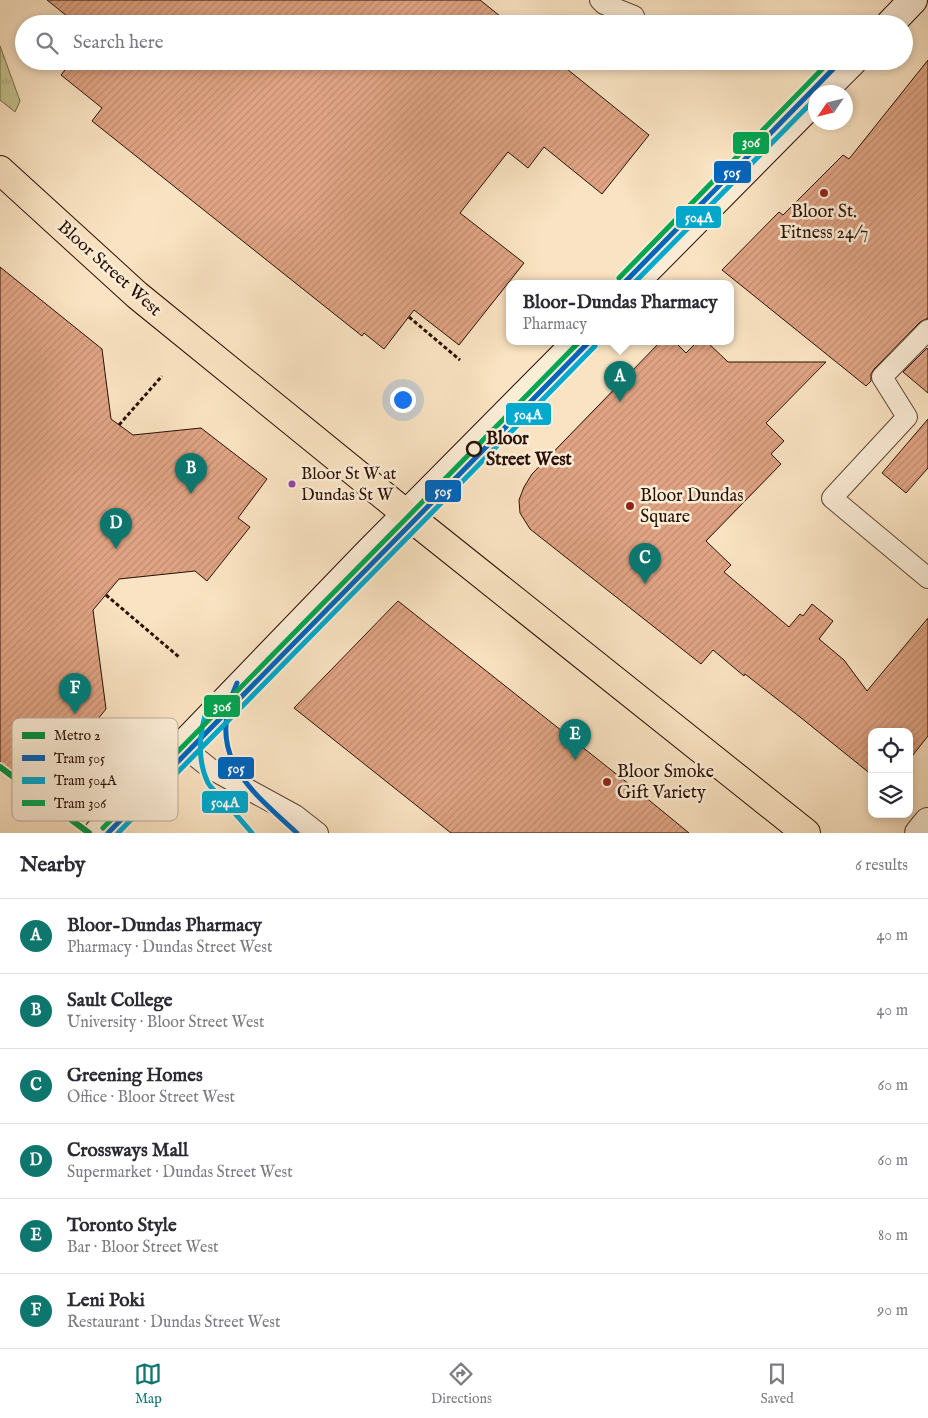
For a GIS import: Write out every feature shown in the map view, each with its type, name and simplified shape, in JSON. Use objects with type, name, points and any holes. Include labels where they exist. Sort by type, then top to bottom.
[{"type":"main road","points":[[898,15],[909,2]]},
{"type":"main road","points":[[829,85],[844,70]]},
{"type":"main road","points":[[637,280],[808,107]]},
{"type":"main road","name":"Bloor Street West","points":[[0,170],[137,295],[406,514],[806,833]]},
{"type":"main road","points":[[178,750],[406,514],[574,345]]},
{"type":"main road","points":[[98,833],[110,821]]},
{"type":"main road","points":[[919,833],[928,822]]},
{"type":"lane","points":[[600,0],[604,4],[632,15]]},
{"type":"lane","points":[[928,330],[882,377],[907,417],[832,498],[928,578]]},
{"type":"lane","points":[[182,746],[211,769],[294,815],[318,833]]},
{"type":"path","points":[[409,317],[460,360]]},
{"type":"path","points":[[118,425],[162,376]]},
{"type":"path","points":[[106,595],[179,657]]},
{"type":"green space","points":[[0,46],[20,101],[15,112],[0,100]]},
{"type":"building","points":[[47,0],[480,0],[499,15],[66,15]]},
{"type":"building","points":[[928,60],[928,318],[920,322],[874,369],[871,374],[871,381],[866,386],[722,270],[779,212],[783,215],[843,155],[849,159]]},
{"type":"building","points":[[65,70],[568,70],[649,135],[602,194],[544,147],[528,168],[508,152],[460,213],[524,263],[511,280],[506,280],[506,286],[459,345],[414,310],[384,349],[364,333],[362,336],[92,121],[102,108],[61,75]]},
{"type":"building","points":[[0,267],[102,349],[111,419],[133,435],[201,428],[267,479],[238,518],[250,527],[207,581],[195,571],[119,579],[93,610],[106,709],[99,718],[12,718],[12,772],[0,763]]},
{"type":"building","name":"Bloor Dundas Square","points":[[657,345],[678,345],[686,353],[694,345],[710,345],[728,362],[826,362],[766,423],[784,441],[771,454],[781,464],[706,541],[731,565],[724,572],[789,627],[800,614],[803,616],[812,604],[833,621],[819,639],[844,660],[867,691],[928,618],[928,736],[913,755],[913,728],[868,728],[868,772],[713,650],[701,664],[530,529],[520,513],[519,500],[532,474]]},
{"type":"building","points":[[927,348],[928,350],[928,393],[903,372]]},
{"type":"building","points":[[928,419],[928,468],[906,493],[882,473]]},
{"type":"building","points":[[398,601],[689,833],[451,833],[294,708]]},
{"type":"metro line","name":"2","points":[[0,767],[12,776]]},
{"type":"metro line","name":"2","points":[[73,821],[89,833]]},
{"type":"tram line","name":"306","points":[[619,278],[821,70]]},
{"type":"tram line","name":"505","points":[[627,280],[832,70]]},
{"type":"tram line","name":"504A","points":[[637,280],[808,106]]},
{"type":"tram line","name":"306","points":[[178,751],[576,345]]},
{"type":"tram line","name":"505","points":[[178,762],[586,345]]},
{"type":"tram line","name":"504A","points":[[178,772],[595,346]]},
{"type":"tram line","name":"505","points":[[237,683],[228,708],[226,730],[229,750],[236,768],[262,801],[297,833]]},
{"type":"tram line","name":"504A","points":[[213,696],[202,727],[200,750],[204,773],[211,787],[252,833]]},
{"type":"tram line","name":"306","points":[[103,828],[110,821]]},
{"type":"tram line","name":"505","points":[[108,833],[120,821]]},
{"type":"tram line","name":"504A","points":[[118,833],[130,821]]},
{"type":"place","name":"Bloor St. Fitness 24/7","points":[[824,193]]},
{"type":"place","name":"Bloor-Dundas Pharmacy","points":[[620,402]]},
{"type":"place","name":"Bloor Street West","points":[[474,449]]},
{"type":"place","name":"Bloor St W at Dundas St W","points":[[292,484]]},
{"type":"place","name":"Sault College","points":[[191,494]]},
{"type":"place","name":"Bloor Dundas Square","points":[[630,506]]},
{"type":"place","name":"Crossways Mall","points":[[116,549]]},
{"type":"place","name":"Greening Homes","points":[[645,584]]},
{"type":"place","name":"Leni Poki","points":[[75,714]]},
{"type":"place","name":"Toronto Style","points":[[575,760]]},
{"type":"place","name":"Bloor Smoke Gift Variety","points":[[607,782]]}]
